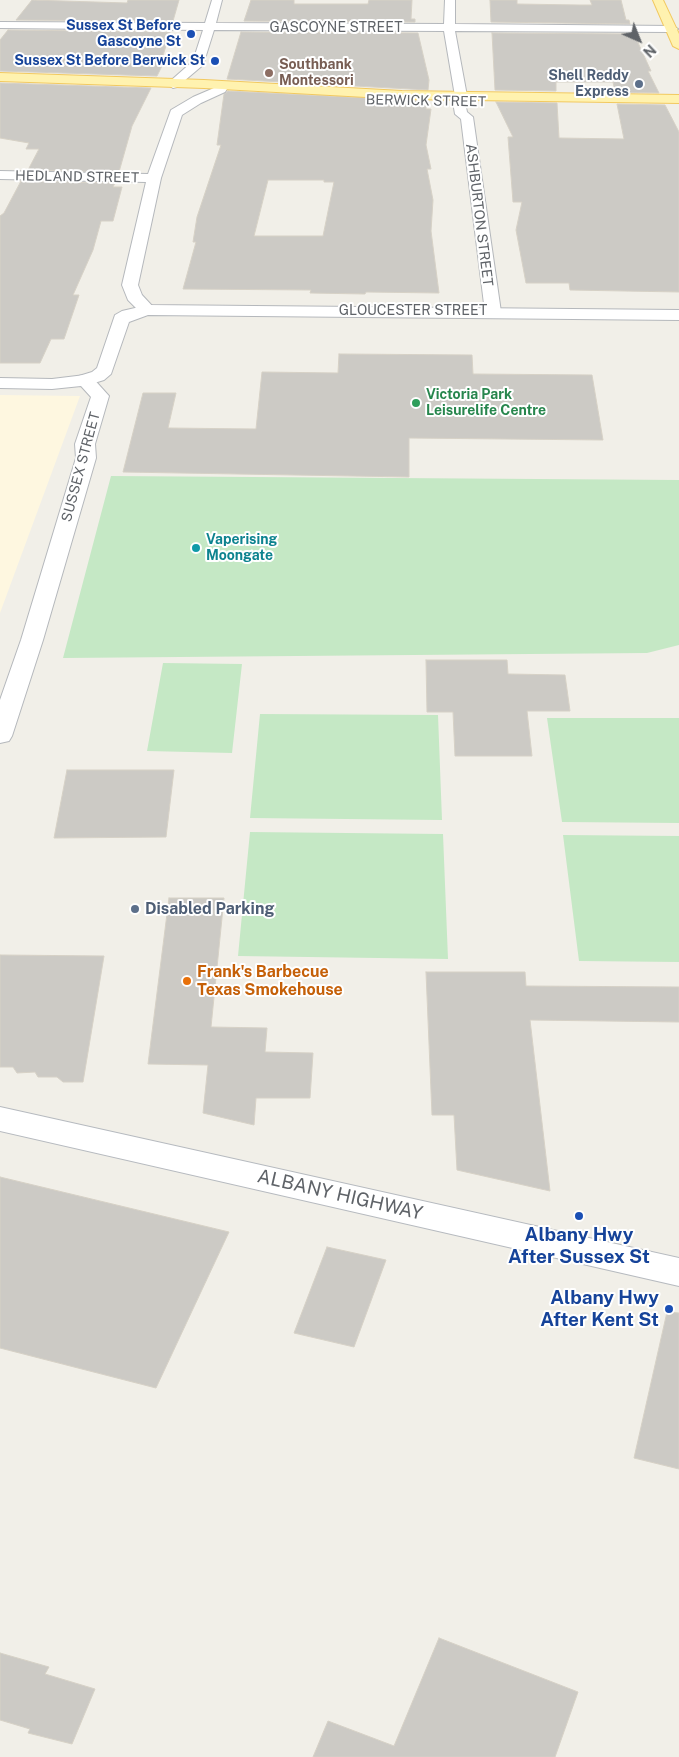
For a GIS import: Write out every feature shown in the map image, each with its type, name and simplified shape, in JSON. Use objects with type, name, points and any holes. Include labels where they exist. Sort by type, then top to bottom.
[{"type":"main road","points":[[658,0],[679,46]]},
{"type":"main road","name":"BERWICK STREET","points":[[0,77],[76,78],[173,84],[326,98],[679,99]]},
{"type":"main road","name":"BERWICK STREET","points":[[173,84],[204,84],[460,99]]},
{"type":"main road","name":"BERWICK STREET","points":[[474,103],[679,104]]},
{"type":"street","points":[[173,84],[199,62],[216,0]]},
{"type":"street","name":"ASHBURTON STREET","points":[[450,0],[449,29],[461,114],[467,117],[493,312]]},
{"type":"street","name":"GASCOYNE STREET","points":[[0,25],[208,28],[672,29]]},
{"type":"street","points":[[199,62],[205,78],[204,84]]},
{"type":"street","points":[[148,310],[134,297],[130,285],[154,178],[176,113],[197,100],[221,89]]},
{"type":"street","points":[[460,99],[474,103],[474,114],[467,117]]},
{"type":"street","points":[[0,189],[3,175]]},
{"type":"street","name":"HEDLAND STREET","points":[[3,175],[154,178]]},
{"type":"street","points":[[0,383],[52,384],[85,380],[98,376],[105,370],[121,319],[128,314],[148,310]]},
{"type":"street","name":"GLOUCESTER STREET","points":[[148,310],[679,315]]},
{"type":"street","name":"SUSSEX STREET","points":[[0,736],[32,640],[86,458],[85,444],[100,396],[85,380]]},
{"type":"street","name":"ALBANY HIGHWAY","points":[[0,1118],[679,1272]]},
{"type":"shaded area","points":[[0,395],[80,396],[0,613]]},
{"type":"green space","points":[[111,476],[679,480],[679,645],[647,653],[63,658]]},
{"type":"green space","points":[[163,663],[242,664],[232,753],[147,751]]},
{"type":"green space","points":[[260,714],[438,715],[442,820],[250,818]]},
{"type":"green space","points":[[547,718],[679,718],[679,823],[562,822]]},
{"type":"green space","points":[[250,832],[443,834],[448,959],[238,956]]},
{"type":"green space","points":[[563,835],[679,836],[679,962],[579,961]]},
{"type":"building","points":[[32,0],[127,3],[128,0],[179,0],[173,21],[16,20]]},
{"type":"building","points":[[251,0],[294,0],[294,4],[368,4],[369,0],[412,0],[411,19],[415,19],[415,22],[244,21]]},
{"type":"building","points":[[490,0],[517,0],[517,4],[592,5],[590,0],[621,0],[626,20],[629,20],[630,24],[491,22]]},
{"type":"building","points":[[8,30],[170,32],[160,66],[162,66],[157,76],[0,71],[0,40]]},
{"type":"building","points":[[241,32],[418,33],[429,80],[428,90],[227,79]]},
{"type":"building","points":[[492,33],[634,34],[651,71],[648,71],[659,93],[615,92],[613,82],[556,82],[556,91],[495,90]]},
{"type":"building","points":[[0,83],[151,88],[132,126],[119,172],[28,170],[39,149],[26,149],[29,143],[0,138]]},
{"type":"building","points":[[228,91],[427,101],[426,109],[431,109],[426,145],[431,169],[427,169],[433,200],[431,231],[439,293],[366,292],[365,294],[310,293],[311,290],[183,289],[196,242],[193,242],[197,217],[221,145],[217,145],[224,94]],"holes":[[[268,180],[324,180],[324,182],[334,182],[323,236],[254,236]]]},
{"type":"building","points":[[496,102],[557,103],[559,138],[624,139],[617,104],[665,105],[679,132],[679,292],[570,290],[569,283],[526,283],[516,230],[522,202],[513,202],[508,137],[513,137]]},
{"type":"building","points":[[21,181],[115,183],[113,187],[122,187],[113,221],[101,221],[93,250],[73,295],[79,295],[64,339],[51,339],[40,363],[0,363],[0,216],[4,213]]},
{"type":"building","name":"Victoria Park Leisurelife Centre","points":[[339,354],[472,355],[473,374],[592,375],[603,440],[409,438],[409,477],[123,472],[143,393],[176,393],[168,428],[256,429],[262,372],[338,373]]},
{"type":"building","points":[[426,660],[507,660],[508,674],[565,675],[570,711],[527,711],[532,756],[455,756],[453,712],[427,712]]},
{"type":"building","points":[[67,770],[174,770],[166,837],[54,838]]},
{"type":"building","points":[[169,898],[224,898],[211,1027],[267,1028],[265,1052],[313,1053],[310,1098],[256,1098],[254,1125],[203,1113],[208,1065],[148,1064]]},
{"type":"building","points":[[0,955],[104,956],[83,1082],[63,1082],[57,1077],[38,1077],[35,1072],[17,1073],[13,1067],[0,1067]]},
{"type":"building","points":[[426,972],[525,972],[526,986],[679,987],[679,1022],[530,1020],[550,1191],[457,1170],[454,1115],[432,1115]]},
{"type":"building","points":[[0,1177],[229,1232],[156,1388],[0,1348]]},
{"type":"building","points":[[327,1247],[386,1260],[354,1347],[294,1333]]},
{"type":"building","points":[[667,1312],[679,1313],[679,1469],[634,1458]]},
{"type":"building","points":[[439,1638],[578,1692],[555,1757],[313,1757],[328,1721],[394,1746]]},
{"type":"building","points":[[0,1653],[49,1667],[45,1674],[95,1689],[72,1744],[28,1733],[30,1729],[0,1720]]},
{"type":"place","name":"Sussex St Before Gascoyne St","points":[[191,34]]},
{"type":"place","name":"Sussex St Before Berwick St","points":[[215,61]]},
{"type":"place","name":"Southbank Montessori","points":[[269,73]]},
{"type":"place","name":"Shell Reddy Express","points":[[639,84]]},
{"type":"place","name":"Victoria Park Leisurelife Centre","points":[[416,403]]},
{"type":"place","name":"Vaperising Moongate","points":[[196,548]]},
{"type":"place","name":"Disabled Parking","points":[[135,909]]},
{"type":"place","name":"Frank's Barbecue Texas Smokehouse","points":[[187,981]]},
{"type":"place","name":"Albany Hwy After Sussex St","points":[[579,1216]]},
{"type":"place","name":"Albany Hwy After Kent St","points":[[669,1309]]}]
